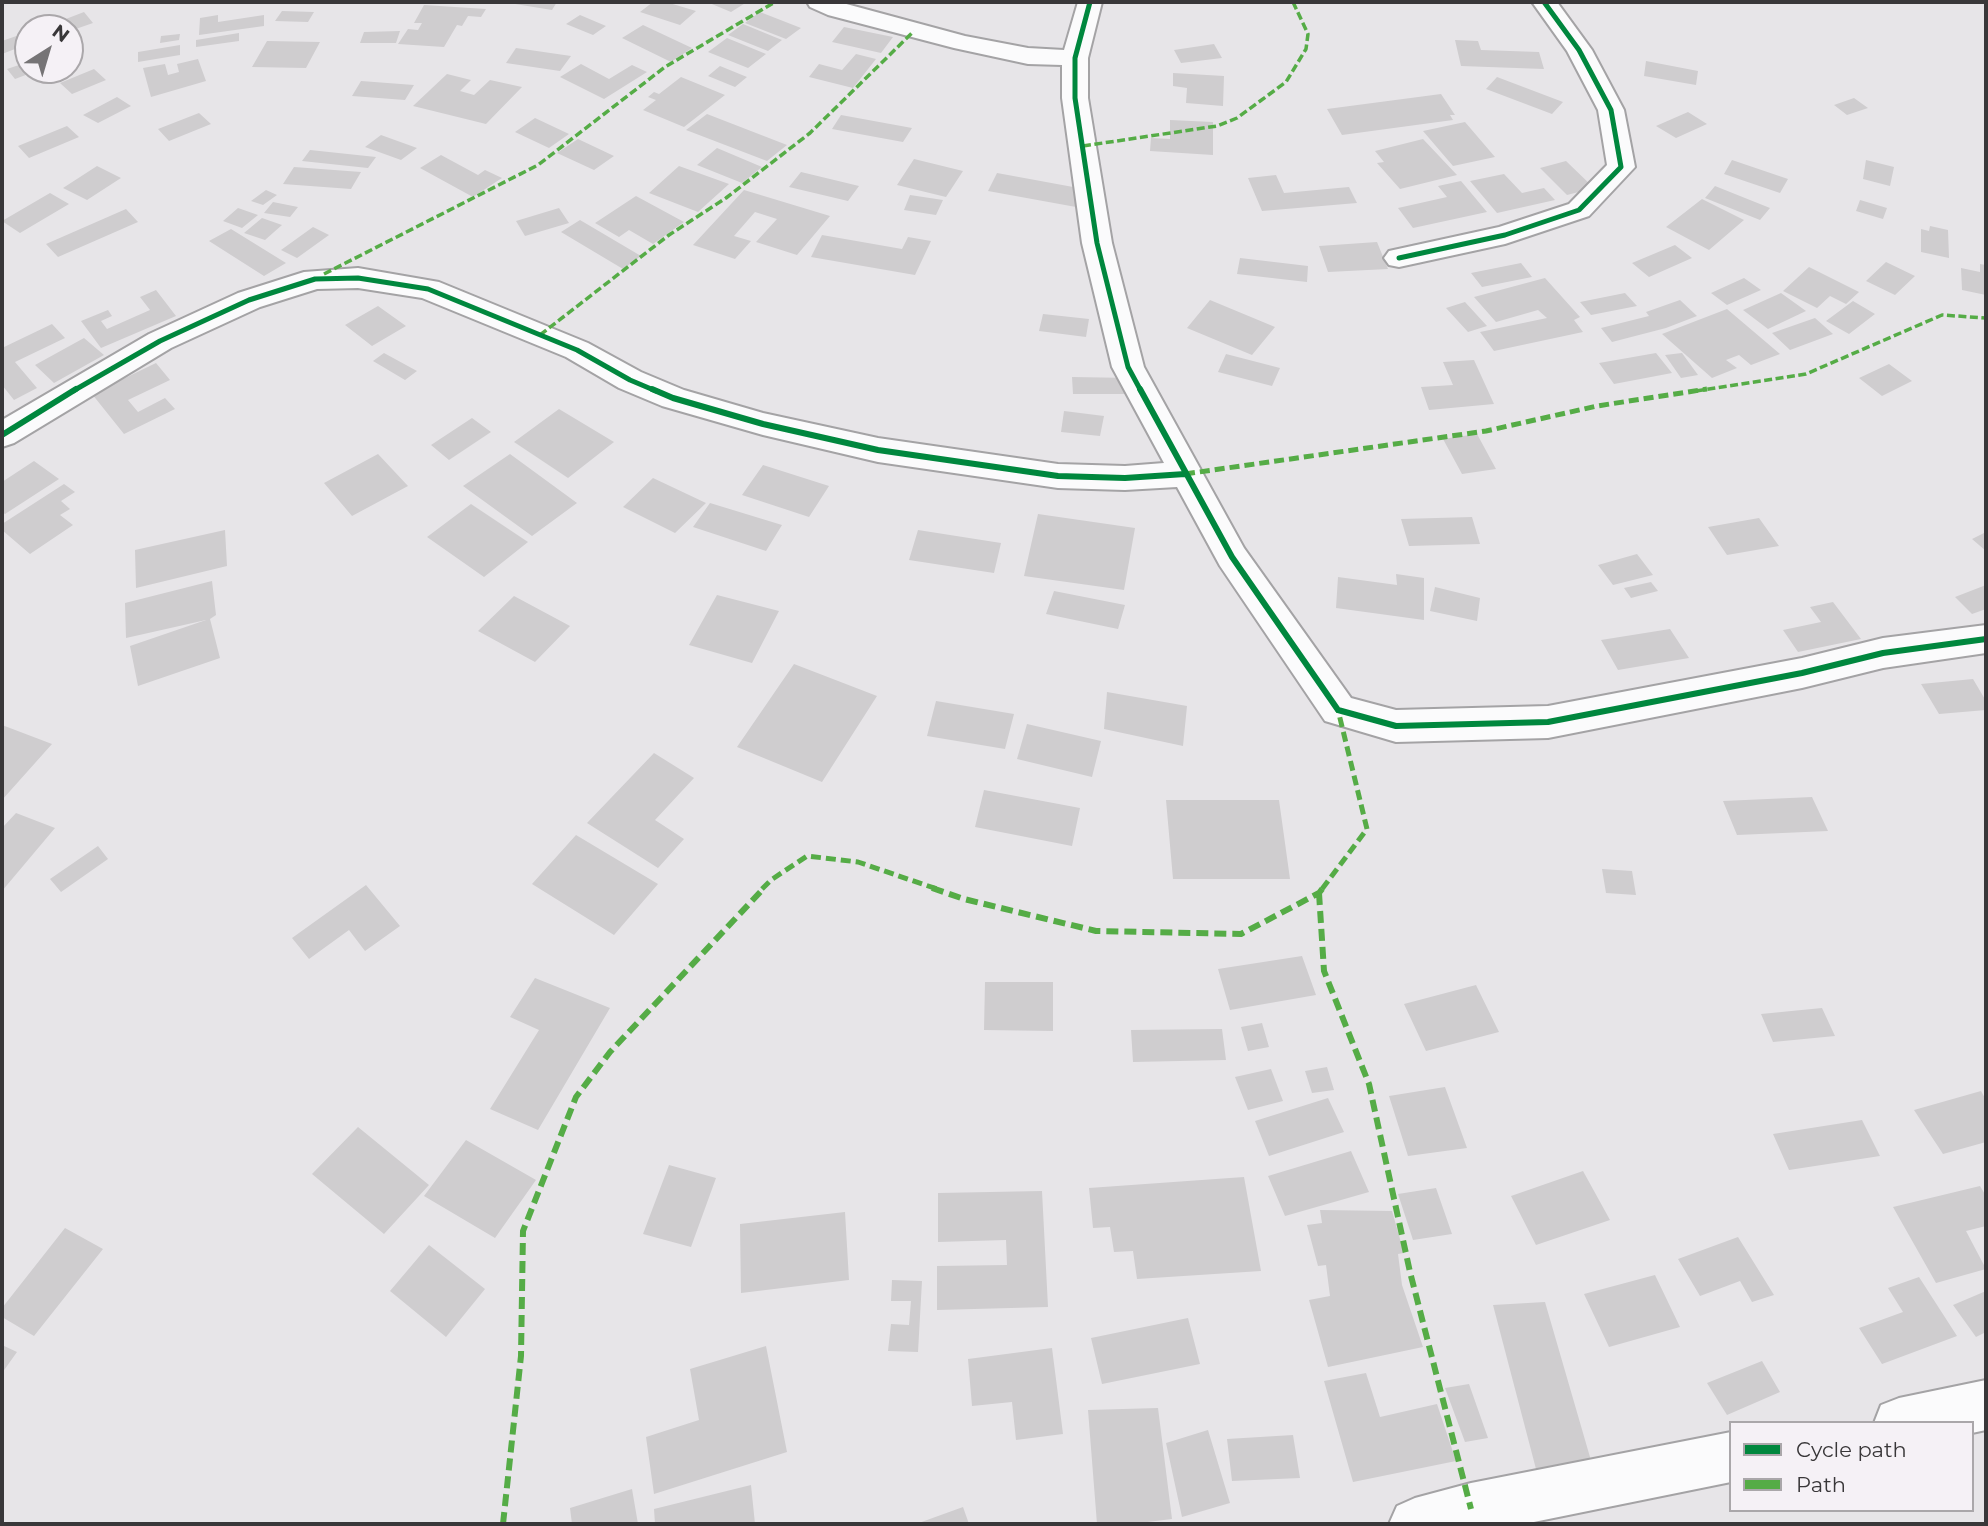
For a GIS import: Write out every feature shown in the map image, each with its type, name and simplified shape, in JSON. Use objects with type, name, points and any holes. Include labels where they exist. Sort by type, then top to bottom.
[{"type":"street","points":[[819,2],[837,10],[963,43],[1028,56],[1075,58]]},
{"type":"street","points":[[1090,2],[1075,58],[1075,98],[1097,243],[1128,367],[1232,557],[1338,710],[1396,726],[1548,722],[1802,673],[1883,653],[1986,639]]},
{"type":"street","points":[[1398,258],[1505,234],[1579,210],[1621,167],[1611,110],[1579,50],[1544,2]]},
{"type":"street","points":[[2,435],[160,341],[249,299],[315,279],[358,278],[428,289],[577,350],[631,380],[673,398],[763,424],[878,450],[1058,476],[1125,478],[1185,474]]},
{"type":"street","points":[[1909,1421],[1986,1405]]},
{"type":"street","points":[[1415,1524],[1471,1509],[1729,1457]]},
{"type":"building","points":[[503,2],[557,2],[552,10]]},
{"type":"building","points":[[653,2],[666,2],[696,11],[680,25],[640,12]]},
{"type":"building","points":[[707,2],[747,2],[731,12]]},
{"type":"building","points":[[424,5],[486,9],[481,17],[468,16],[462,26],[457,25],[444,47],[398,44],[408,29],[418,30],[422,23],[414,23]]},
{"type":"building","points":[[282,11],[314,12],[308,22],[275,21]]},
{"type":"building","points":[[84,12],[93,23],[84,26],[84,14],[79,14]]},
{"type":"building","points":[[760,12],[801,28],[786,39],[745,23]]},
{"type":"building","points":[[218,15],[218,22],[264,15],[264,26],[199,35],[200,18]]},
{"type":"building","points":[[580,15],[606,26],[593,35],[566,24]]},
{"type":"building","points":[[743,24],[782,40],[768,51],[728,35]]},
{"type":"building","points":[[643,25],[692,48],[671,62],[622,38]]},
{"type":"building","points":[[844,27],[893,37],[881,53],[832,42]]},
{"type":"building","points":[[400,31],[396,43],[360,43],[364,32]]},
{"type":"building","points":[[239,33],[239,41],[196,47],[196,40]]},
{"type":"building","points":[[180,34],[179,40],[160,43],[161,36]]},
{"type":"building","points":[[14,37],[14,49],[2,54],[2,41]]},
{"type":"building","points":[[727,38],[766,54],[748,68],[708,52]]},
{"type":"building","points":[[1455,40],[1478,41],[1481,50],[1539,52],[1544,69],[1461,66]]},
{"type":"building","points":[[267,41],[320,42],[306,68],[252,67]]},
{"type":"building","points":[[1214,44],[1222,58],[1181,63],[1174,50]]},
{"type":"building","points":[[180,45],[180,55],[138,62],[138,52]]},
{"type":"building","points":[[516,48],[571,56],[560,71],[506,63]]},
{"type":"building","points":[[856,54],[876,59],[853,88],[809,77],[819,64],[842,70]]},
{"type":"building","points":[[198,59],[206,81],[151,97],[143,68],[165,64],[168,75],[179,72],[177,64]]},
{"type":"building","points":[[1646,61],[1698,71],[1696,85],[1644,76]]},
{"type":"building","points":[[581,64],[609,79],[632,65],[647,72],[604,99],[560,77]]},
{"type":"building","points":[[720,66],[747,77],[735,87],[708,76]]},
{"type":"building","points":[[14,67],[14,78],[7,69]]},
{"type":"building","points":[[94,69],[106,80],[72,94],[61,84],[84,84],[84,73]]},
{"type":"building","points":[[1173,73],[1224,76],[1223,106],[1186,103],[1187,88],[1173,86]]},
{"type":"building","points":[[447,74],[471,80],[460,91],[474,95],[490,80],[522,87],[486,124],[413,106]]},
{"type":"building","points":[[681,77],[725,95],[684,127],[643,110],[656,100],[648,97],[654,92],[659,94]]},
{"type":"building","points":[[1497,77],[1563,102],[1552,114],[1486,89]]},
{"type":"building","points":[[361,81],[414,85],[405,100],[352,96]]},
{"type":"building","points":[[1441,94],[1455,115],[1450,115],[1453,120],[1342,135],[1327,109]]},
{"type":"building","points":[[117,97],[131,106],[98,123],[83,115]]},
{"type":"building","points":[[1854,98],[1868,108],[1847,115],[1834,105]]},
{"type":"building","points":[[1688,112],[1707,124],[1676,138],[1656,126]]},
{"type":"building","points":[[199,113],[211,124],[169,141],[158,129]]},
{"type":"building","points":[[707,114],[787,145],[767,161],[686,130]]},
{"type":"building","points":[[841,115],[912,128],[903,142],[832,129]]},
{"type":"building","points":[[535,118],[569,134],[549,148],[515,132]]},
{"type":"building","points":[[1170,120],[1213,122],[1213,155],[1150,151],[1151,138],[1170,139]]},
{"type":"building","points":[[1465,122],[1495,157],[1453,166],[1423,131]]},
{"type":"building","points":[[67,126],[79,137],[29,158],[18,146]]},
{"type":"building","points":[[381,135],[417,148],[401,160],[365,147]]},
{"type":"building","points":[[578,139],[614,156],[594,170],[557,153]]},
{"type":"building","points":[[1423,139],[1457,175],[1400,189],[1377,163],[1384,162],[1375,151]]},
{"type":"building","points":[[717,148],[762,167],[742,183],[697,165]]},
{"type":"building","points":[[310,150],[376,157],[368,168],[302,161]]},
{"type":"building","points":[[441,155],[478,175],[485,170],[502,178],[473,197],[420,168]]},
{"type":"building","points":[[914,159],[963,171],[946,197],[897,185]]},
{"type":"building","points":[[1732,160],[1788,179],[1780,193],[1724,174]]},
{"type":"building","points":[[1866,160],[1894,167],[1890,186],[1863,179]]},
{"type":"building","points":[[1566,161],[1594,188],[1567,195],[1540,168]]},
{"type":"building","points":[[97,166],[121,178],[87,200],[63,188]]},
{"type":"building","points":[[679,166],[729,184],[698,212],[649,193]]},
{"type":"building","points":[[294,167],[361,172],[351,189],[283,184]]},
{"type":"building","points":[[801,172],[859,186],[848,201],[789,187]]},
{"type":"building","points":[[997,173],[1084,189],[1076,207],[988,191]]},
{"type":"building","points":[[1504,174],[1522,193],[1544,188],[1555,200],[1497,213],[1470,181]]},
{"type":"building","points":[[1276,175],[1284,193],[1349,187],[1357,203],[1262,211],[1248,178]]},
{"type":"building","points":[[1461,181],[1487,212],[1413,228],[1398,208],[1447,197],[1438,186]]},
{"type":"building","points":[[1715,186],[1770,208],[1760,220],[1705,198]]},
{"type":"building","points":[[266,190],[277,195],[263,205],[251,201]]},
{"type":"building","points":[[744,190],[830,216],[797,255],[756,242],[777,219],[755,212],[734,236],[751,241],[735,259],[693,245]]},
{"type":"building","points":[[50,193],[69,204],[20,233],[2,221]]},
{"type":"building","points":[[910,195],[943,200],[936,215],[904,210]]},
{"type":"building","points":[[636,196],[684,222],[653,244],[629,230],[619,237],[595,223]]},
{"type":"building","points":[[1702,199],[1744,220],[1709,250],[1666,227]]},
{"type":"building","points":[[1860,200],[1887,208],[1883,219],[1856,211]]},
{"type":"building","points":[[273,202],[298,207],[290,217],[264,213]]},
{"type":"building","points":[[238,208],[258,215],[242,228],[223,221]]},
{"type":"building","points":[[559,208],[569,223],[525,236],[516,221]]},
{"type":"building","points":[[126,209],[138,222],[58,257],[46,244]]},
{"type":"building","points":[[262,218],[282,225],[265,240],[244,233]]},
{"type":"building","points":[[580,220],[641,256],[623,269],[561,232]]},
{"type":"building","points":[[1930,226],[1948,230],[1949,258],[1921,252],[1921,229],[1929,231]]},
{"type":"building","points":[[313,227],[329,235],[297,258],[281,250]]},
{"type":"building","points":[[231,229],[286,263],[264,276],[209,241]]},
{"type":"building","points":[[822,235],[902,249],[908,237],[931,241],[915,275],[811,257]]},
{"type":"building","points":[[1377,242],[1388,269],[1328,272],[1319,246]]},
{"type":"building","points":[[1675,245],[1692,258],[1649,277],[1632,263]]},
{"type":"building","points":[[1240,258],[1308,266],[1307,282],[1237,274]]},
{"type":"building","points":[[1886,262],[1915,276],[1895,295],[1866,281]]},
{"type":"building","points":[[1521,263],[1532,277],[1482,287],[1471,273]]},
{"type":"building","points":[[1980,264],[1986,265],[1986,295],[1962,290],[1961,268],[1980,272]]},
{"type":"building","points":[[1809,267],[1859,292],[1846,304],[1830,296],[1817,308],[1783,291]]},
{"type":"building","points":[[1545,278],[1580,317],[1574,320],[1583,332],[1494,351],[1480,332],[1547,318],[1538,310],[1496,322],[1474,297]]},
{"type":"building","points":[[1744,278],[1761,290],[1727,305],[1711,293]]},
{"type":"building","points":[[156,290],[176,316],[101,348],[81,321],[108,310],[112,316],[101,321],[107,329],[150,310],[140,297]]},
{"type":"building","points":[[1625,293],[1637,306],[1591,315],[1580,302]]},
{"type":"building","points":[[1781,293],[1806,311],[1768,329],[1743,310]]},
{"type":"building","points":[[1210,300],[1275,327],[1252,355],[1187,328]]},
{"type":"building","points":[[1680,300],[1697,316],[1666,328],[1612,342],[1601,328],[1649,316],[1646,312]]},
{"type":"building","points":[[1853,301],[1875,314],[1849,334],[1826,321]]},
{"type":"building","points":[[1465,302],[1487,326],[1468,332],[1446,308]]},
{"type":"building","points":[[378,306],[406,326],[372,346],[345,325]]},
{"type":"building","points":[[1727,309],[1780,354],[1751,365],[1739,355],[1726,360],[1737,368],[1712,378],[1662,334]]},
{"type":"building","points":[[1043,314],[1089,319],[1086,337],[1039,331]]},
{"type":"building","points":[[1815,318],[1833,334],[1790,350],[1772,333]]},
{"type":"building","points":[[52,324],[65,338],[15,362],[37,388],[14,400],[2,385],[2,348]]},
{"type":"building","points":[[84,338],[104,355],[54,383],[35,365]]},
{"type":"building","points":[[384,353],[417,371],[405,380],[373,361]]},
{"type":"building","points":[[1656,353],[1672,373],[1614,384],[1599,363]]},
{"type":"building","points":[[1682,353],[1698,375],[1681,378],[1665,355]]},
{"type":"building","points":[[1226,354],[1280,368],[1272,386],[1218,372]]},
{"type":"building","points":[[1474,360],[1494,404],[1429,410],[1421,387],[1453,385],[1443,362]]},
{"type":"building","points":[[156,363],[170,380],[128,400],[138,412],[165,398],[175,409],[124,434],[92,394]]},
{"type":"building","points":[[1889,364],[1912,381],[1882,396],[1859,378]]},
{"type":"building","points":[[1072,377],[1132,378],[1133,394],[1073,394]]},
{"type":"building","points":[[559,409],[614,442],[568,478],[514,442]]},
{"type":"building","points":[[1064,411],[1104,416],[1100,436],[1061,432]]},
{"type":"building","points":[[472,418],[491,432],[449,460],[431,445]]},
{"type":"building","points":[[1477,434],[1496,469],[1462,474],[1443,439]]},
{"type":"building","points":[[378,454],[408,486],[352,516],[324,483]]},
{"type":"building","points":[[510,454],[577,503],[532,536],[463,486]]},
{"type":"building","points":[[34,461],[59,479],[5,514],[2,512],[2,482]]},
{"type":"building","points":[[763,465],[829,486],[809,517],[742,495]]},
{"type":"building","points":[[653,478],[706,503],[675,533],[623,507]]},
{"type":"building","points":[[64,484],[75,492],[61,501],[70,509],[60,515],[73,525],[30,554],[2,530],[2,524]]},
{"type":"building","points":[[710,503],[782,525],[766,551],[693,527]]},
{"type":"building","points":[[471,504],[528,542],[484,577],[427,537]]},
{"type":"building","points":[[1038,514],[1135,528],[1124,590],[1024,576]]},
{"type":"building","points":[[1472,517],[1480,544],[1409,546],[1401,519]]},
{"type":"building","points":[[1759,518],[1779,546],[1727,555],[1708,527]]},
{"type":"building","points":[[225,530],[227,566],[136,588],[135,550]]},
{"type":"building","points":[[918,530],[1001,543],[994,573],[909,560]]},
{"type":"building","points":[[1986,532],[1986,551],[1972,539]]},
{"type":"building","points":[[1637,554],[1653,575],[1613,585],[1598,565]]},
{"type":"building","points":[[1396,574],[1424,578],[1424,620],[1336,608],[1338,577],[1397,585]]},
{"type":"building","points":[[212,581],[216,615],[210,619],[220,658],[138,686],[130,646],[206,620],[126,638],[125,603]]},
{"type":"building","points":[[1651,582],[1658,591],[1631,598],[1624,588]]},
{"type":"building","points":[[1986,585],[1986,609],[1972,614],[1955,597]]},
{"type":"building","points":[[1435,587],[1480,598],[1477,621],[1430,611]]},
{"type":"building","points":[[1054,591],[1125,605],[1118,629],[1046,614]]},
{"type":"building","points":[[717,595],[779,611],[752,663],[689,645]]},
{"type":"building","points":[[514,596],[570,626],[535,662],[478,631]]},
{"type":"building","points":[[1833,602],[1861,639],[1798,652],[1783,630],[1821,622],[1810,607]]},
{"type":"building","points":[[1670,629],[1689,658],[1618,670],[1601,640]]},
{"type":"building","points":[[794,664],[877,696],[822,782],[737,747]]},
{"type":"building","points":[[1973,679],[1986,701],[1986,710],[1939,714],[1921,684]]},
{"type":"building","points":[[1107,692],[1187,706],[1183,746],[1104,729]]},
{"type":"building","points":[[936,701],[1014,714],[1005,749],[927,736]]},
{"type":"building","points":[[1027,724],[1101,741],[1092,777],[1017,759]]},
{"type":"building","points":[[2,725],[52,744],[2,800]]},
{"type":"building","points":[[654,753],[694,778],[655,820],[684,839],[658,868],[587,823]]},
{"type":"building","points":[[984,790],[1080,808],[1072,846],[975,827]]},
{"type":"building","points":[[1812,797],[1828,831],[1737,835],[1723,801]]},
{"type":"building","points":[[1166,800],[1279,800],[1290,879],[1173,879]]},
{"type":"building","points":[[16,813],[55,828],[2,891],[2,828]]},
{"type":"building","points":[[576,835],[658,884],[614,935],[532,884]]},
{"type":"building","points":[[98,846],[108,859],[61,892],[50,879]]},
{"type":"building","points":[[1602,869],[1632,871],[1636,895],[1606,893]]},
{"type":"building","points":[[366,885],[400,926],[365,951],[349,930],[309,959],[292,938]]},
{"type":"building","points":[[1302,956],[1316,995],[1230,1010],[1218,969]]},
{"type":"building","points":[[535,978],[610,1008],[538,1130],[490,1109],[539,1030],[510,1017]]},
{"type":"building","points":[[985,982],[1053,982],[1053,1031],[984,1030]]},
{"type":"building","points":[[1476,985],[1499,1032],[1426,1051],[1404,1004]]},
{"type":"building","points":[[1822,1008],[1835,1036],[1773,1042],[1761,1014]]},
{"type":"building","points":[[1262,1023],[1269,1047],[1248,1051],[1241,1027]]},
{"type":"building","points":[[1222,1029],[1226,1060],[1133,1062],[1131,1030]]},
{"type":"building","points":[[1327,1067],[1334,1090],[1312,1093],[1305,1071]]},
{"type":"building","points":[[1271,1069],[1283,1101],[1248,1110],[1235,1077]]},
{"type":"building","points":[[1445,1087],[1467,1148],[1408,1156],[1389,1096]]},
{"type":"building","points":[[1981,1091],[1986,1100],[1986,1142],[1943,1154],[1914,1110]]},
{"type":"building","points":[[1328,1098],[1344,1132],[1269,1156],[1255,1121]]},
{"type":"building","points":[[1862,1120],[1880,1156],[1789,1170],[1773,1134]]},
{"type":"building","points":[[358,1127],[429,1185],[384,1234],[312,1174]]},
{"type":"building","points":[[466,1140],[536,1180],[495,1238],[424,1196]]},
{"type":"building","points":[[1351,1151],[1369,1192],[1285,1216],[1268,1176]]},
{"type":"building","points":[[669,1165],[716,1178],[691,1247],[643,1234]]},
{"type":"building","points":[[1583,1171],[1610,1220],[1536,1245],[1511,1196]]},
{"type":"building","points":[[1244,1177],[1261,1271],[1137,1279],[1133,1251],[1114,1252],[1110,1227],[1093,1228],[1089,1188]]},
{"type":"building","points":[[1980,1186],[1986,1196],[1986,1226],[1966,1231],[1986,1269],[1936,1283],[1893,1207]]},
{"type":"building","points":[[1436,1188],[1452,1234],[1413,1240],[1398,1194]]},
{"type":"building","points":[[1042,1191],[1048,1307],[937,1310],[937,1266],[1007,1265],[1006,1240],[938,1242],[938,1193]]},
{"type":"building","points":[[1320,1210],[1392,1211],[1404,1253],[1398,1254],[1402,1285],[1423,1347],[1328,1367],[1309,1300],[1330,1296],[1326,1265],[1318,1266],[1307,1225],[1322,1223]]},
{"type":"building","points":[[845,1212],[849,1280],[741,1293],[740,1224]]},
{"type":"building","points":[[65,1228],[103,1249],[34,1336],[2,1317],[2,1308]]},
{"type":"building","points":[[1738,1237],[1774,1295],[1752,1302],[1740,1281],[1700,1296],[1678,1259]]},
{"type":"building","points":[[429,1245],[485,1289],[446,1337],[390,1291]]},
{"type":"building","points":[[1655,1275],[1680,1327],[1609,1347],[1584,1294]]},
{"type":"building","points":[[1919,1277],[1957,1336],[1882,1364],[1859,1328],[1903,1312],[1888,1288]]},
{"type":"building","points":[[892,1280],[922,1281],[918,1352],[888,1351],[891,1324],[909,1325],[911,1301],[891,1301]]},
{"type":"building","points":[[1986,1291],[1986,1332],[1976,1337],[1953,1305]]},
{"type":"building","points":[[1545,1302],[1592,1464],[1536,1469],[1493,1305]]},
{"type":"building","points":[[1188,1318],[1200,1364],[1102,1384],[1091,1338]]},
{"type":"building","points":[[2,1345],[17,1352],[2,1373]]},
{"type":"building","points":[[766,1346],[787,1452],[654,1494],[646,1437],[699,1420],[690,1369]]},
{"type":"building","points":[[1052,1348],[1063,1434],[1016,1440],[1012,1402],[972,1406],[968,1359]]},
{"type":"building","points":[[1762,1361],[1780,1392],[1727,1415],[1707,1383]]},
{"type":"building","points":[[1366,1373],[1380,1417],[1437,1404],[1456,1461],[1353,1482],[1324,1381]]},
{"type":"building","points":[[1469,1384],[1488,1438],[1465,1442],[1445,1388]]},
{"type":"building","points":[[1158,1408],[1172,1519],[1131,1524],[1097,1524],[1088,1410]]},
{"type":"building","points":[[1208,1430],[1230,1503],[1182,1517],[1166,1443]]},
{"type":"building","points":[[1293,1435],[1300,1478],[1232,1481],[1227,1439]]},
{"type":"building","points":[[751,1485],[755,1524],[655,1524],[654,1509]]},
{"type":"building","points":[[632,1489],[638,1524],[572,1524],[570,1508]]},
{"type":"building","points":[[963,1507],[969,1524],[916,1524]]},
{"type":"marked path","points":[[324,274],[538,165],[665,67],[775,2]]},
{"type":"marked path","points":[[1083,146],[1217,126],[1237,118],[1286,82],[1306,49],[1308,34],[1293,2]]},
{"type":"marked path","points":[[540,335],[669,235],[726,198],[810,133],[914,31]]},
{"type":"marked path","points":[[1185,474],[1486,431],[1597,406],[1806,374],[1942,315],[1986,318]]},
{"type":"marked path","points":[[503,1524],[521,1356],[523,1231],[576,1097],[610,1052],[771,880],[807,856],[858,862],[964,899],[1096,931],[1241,934],[1319,893],[1367,829],[1338,710]]},
{"type":"marked path","points":[[1319,893],[1324,971],[1369,1084],[1410,1272],[1471,1509]]},
{"type":"cycle path","points":[[1090,2],[1075,58],[1075,98],[1097,243],[1128,367],[1232,557],[1338,710],[1396,726],[1548,722],[1802,673],[1883,653],[1986,639]]},
{"type":"cycle path","points":[[1399,258],[1505,235],[1579,210],[1621,167],[1611,110],[1579,50],[1544,2]]},
{"type":"cycle path","points":[[2,435],[160,341],[249,300],[315,279],[358,278],[428,289],[577,350],[630,380],[673,398],[763,424],[878,450],[1058,476],[1125,478],[1185,474]]}]
